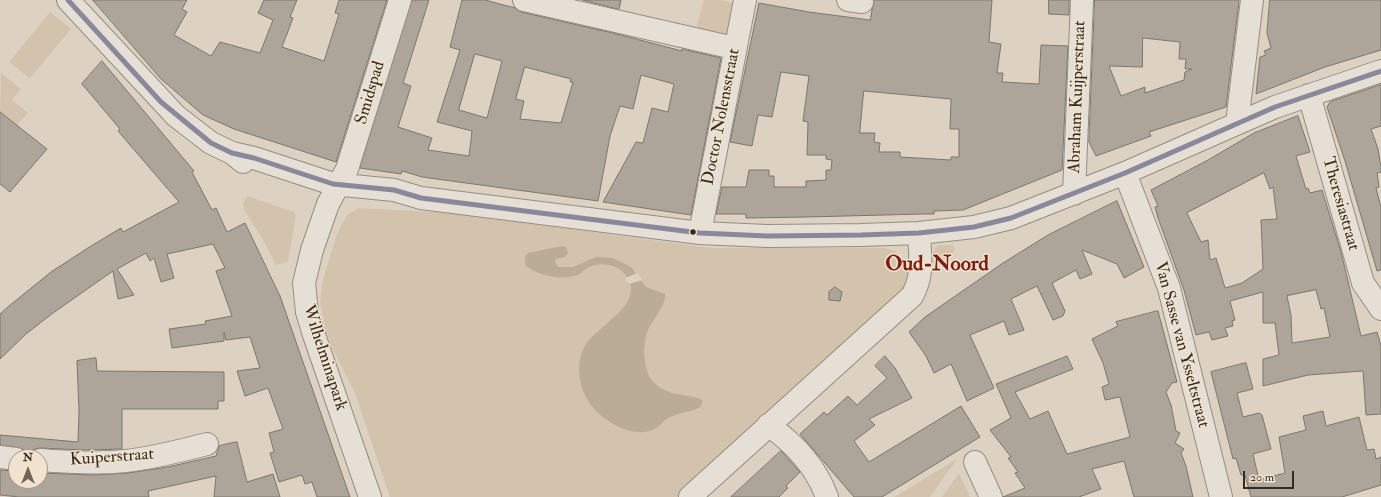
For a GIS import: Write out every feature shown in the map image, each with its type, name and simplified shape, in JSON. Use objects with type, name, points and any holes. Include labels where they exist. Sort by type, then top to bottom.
[{"type":"street","points":[[68,0],[176,116],[210,143],[232,153],[250,168],[292,186],[336,190],[393,201],[421,198],[700,233],[767,236],[918,233],[974,227],[1011,218],[1074,194],[1237,123],[1310,95],[1381,71]]},
{"type":"street","name":"Smidspad","points":[[336,190],[347,169],[400,0]]},
{"type":"street","points":[[524,0],[734,48]]},
{"type":"street","name":"Doctor Nolensstraat","points":[[700,233],[734,48],[745,0]]},
{"type":"street","name":"Abraham Kuijperstraat","points":[[1074,194],[1082,0]]},
{"type":"street","points":[[1237,123],[1252,0]]},
{"type":"street","name":"Theresiastraat","points":[[1310,95],[1363,283],[1381,309]]},
{"type":"street","name":"Van Sasse van Ysseltstraat","points":[[1125,173],[1169,288],[1221,497]]},
{"type":"street","name":"Wilhelminapark","points":[[336,190],[328,204],[309,261],[304,283],[306,304],[314,335],[370,497]]},
{"type":"street","points":[[690,497],[912,296],[918,284],[921,272],[918,233]]},
{"type":"street","points":[[768,425],[787,439],[813,469],[827,497]]},
{"type":"street","name":"Kuiperstraat","points":[[48,460],[94,462],[126,461],[161,455],[206,444]]},
{"type":"street","points":[[975,462],[991,497]]},
{"type":"shaded area","points":[[704,0],[722,0],[733,3],[727,39],[702,32],[697,25]]},
{"type":"shaded area","points":[[50,12],[71,29],[30,78],[9,62]]},
{"type":"shaded area","points":[[1,73],[21,89],[12,100],[28,113],[17,125],[2,113],[0,115]]},
{"type":"shaded area","points":[[247,196],[294,212],[296,215],[288,262],[276,265],[262,238],[244,210],[243,205]]},
{"type":"shaded area","points":[[359,208],[451,213],[711,248],[885,248],[899,254],[903,258],[906,263],[908,275],[906,289],[678,497],[390,497],[355,393],[335,354],[327,334],[320,304],[322,283],[337,234],[347,215]]},
{"type":"shaded area","points":[[940,245],[953,245],[955,250],[941,264],[936,266],[934,265],[933,253],[935,248]]},
{"type":"shaded area","points":[[562,246],[566,247],[568,253],[565,257],[556,259],[555,262],[558,267],[573,267],[596,257],[613,258],[631,267],[646,287],[665,294],[664,302],[646,336],[644,353],[647,372],[653,382],[663,389],[669,392],[691,396],[702,400],[702,404],[699,408],[670,417],[658,427],[650,431],[638,432],[626,430],[615,425],[600,415],[592,406],[585,396],[580,379],[579,365],[581,355],[591,338],[625,306],[630,297],[631,287],[624,273],[610,265],[594,265],[580,274],[569,277],[555,277],[535,272],[525,265],[525,257],[528,253]]},
{"type":"shaded area","points":[[957,459],[930,497],[894,497]]},
{"type":"shaded area","points":[[959,473],[970,497],[942,497]]},
{"type":"pier","points":[[638,273],[642,280],[629,284],[625,278]]},
{"type":"building","points":[[93,0],[187,0],[182,9],[187,12],[174,35],[211,56],[220,42],[260,53],[273,20],[258,13],[264,0],[297,0],[290,17],[293,18],[282,47],[324,61],[339,14],[335,13],[339,0],[387,0],[336,162],[234,129],[203,115],[161,79]]},
{"type":"building","points":[[412,0],[429,0],[403,83],[411,86],[398,127],[432,138],[428,150],[469,156],[472,131],[437,122],[460,50],[450,47],[462,0],[485,0],[515,8],[521,12],[613,33],[682,51],[682,49],[721,58],[691,215],[603,202],[636,142],[643,143],[652,108],[668,112],[674,84],[641,75],[633,109],[620,106],[610,136],[598,201],[422,177],[402,171],[401,174],[360,168]],"holes":[[[475,54],[502,61],[487,118],[459,110]],[[525,67],[571,79],[570,82],[573,82],[561,123],[520,119],[524,101],[516,99]]]},
{"type":"building","points":[[583,0],[621,0],[619,9]]},
{"type":"building","points":[[874,0],[992,0],[989,42],[1001,44],[997,73],[1003,73],[1002,82],[1039,84],[1041,45],[1068,46],[1062,170],[963,210],[934,211],[934,214],[746,218],[746,214],[716,214],[722,187],[746,187],[749,170],[769,170],[769,176],[774,176],[774,187],[806,187],[806,181],[826,180],[826,170],[831,170],[832,160],[826,159],[826,155],[807,155],[808,122],[803,121],[809,76],[781,72],[772,117],[758,115],[752,146],[730,142],[759,3],[809,12],[870,20]],"holes":[[[864,91],[951,99],[950,129],[959,129],[959,157],[951,157],[951,160],[900,157],[900,152],[879,152],[880,143],[874,142],[875,133],[860,133]]]},
{"type":"building","points":[[1049,0],[1069,0],[1069,15],[1049,14]]},
{"type":"building","points":[[1095,0],[1239,0],[1226,107],[1149,132],[1151,136],[1096,156],[1089,142]],"holes":[[[1143,38],[1180,42],[1179,59],[1186,59],[1185,69],[1192,69],[1185,72],[1184,80],[1145,93],[1145,87],[1121,96],[1109,66],[1142,67]]]},
{"type":"building","points":[[1270,0],[1381,0],[1381,50],[1325,67],[1256,94],[1260,57],[1266,55],[1264,51],[1271,48],[1267,33]]},
{"type":"building","points":[[102,61],[194,171],[192,172],[212,210],[216,208],[227,232],[245,223],[280,296],[350,497],[317,497],[312,482],[305,484],[302,475],[279,482],[270,453],[274,452],[269,433],[283,429],[268,388],[245,396],[237,371],[260,368],[250,337],[226,340],[224,332],[224,341],[172,348],[169,329],[206,324],[205,321],[232,316],[216,271],[225,268],[213,244],[167,254],[174,278],[161,282],[154,258],[150,261],[146,253],[117,269],[134,295],[118,299],[113,271],[26,334],[0,359],[0,314],[9,306],[51,272],[91,246],[121,228],[123,232],[179,202],[118,131],[120,129],[82,84]]},
{"type":"building","points":[[1381,85],[1381,126],[1371,129],[1378,149],[1381,167],[1381,172],[1377,173],[1379,187],[1376,188],[1381,207],[1381,270],[1377,271],[1345,161],[1327,107],[1330,102]]},
{"type":"building","points":[[0,112],[47,149],[10,192],[0,184]]},
{"type":"building","points":[[1298,116],[1310,152],[1296,156],[1306,189],[1308,188],[1310,193],[1322,190],[1341,252],[1361,336],[1377,332],[1381,346],[1381,414],[1366,415],[1363,371],[1308,375],[1263,386],[1263,359],[1279,355],[1275,323],[1263,323],[1263,292],[1230,301],[1235,320],[1232,321],[1233,326],[1225,328],[1228,336],[1212,340],[1209,332],[1196,335],[1184,290],[1158,218],[1155,207],[1158,206],[1151,190],[1208,160],[1254,133]],"holes":[[[1264,173],[1270,189],[1273,187],[1277,219],[1261,220],[1263,269],[1242,283],[1225,288],[1216,258],[1210,260],[1208,240],[1201,242],[1187,213]],[[1316,290],[1321,309],[1324,308],[1330,337],[1292,343],[1291,315],[1287,296]]]},
{"type":"building","points":[[1117,201],[1144,267],[1124,278],[1117,264],[1082,250],[1092,274],[1080,279],[1076,270],[1052,283],[1065,311],[1063,316],[1053,320],[1037,286],[1011,299],[1024,330],[1009,335],[1004,321],[970,335],[994,388],[967,401],[951,364],[934,373],[926,356],[909,332],[925,317],[1003,263],[1048,235]]},
{"type":"building","points":[[835,287],[842,292],[840,301],[829,300],[829,292]]},
{"type":"building","points":[[1158,311],[1177,382],[1172,383],[1166,392],[1171,405],[1176,431],[1180,433],[1175,443],[1184,449],[1181,453],[1186,466],[1193,497],[1134,497],[1124,461],[1092,469],[1101,489],[1079,497],[1003,497],[1025,488],[1015,473],[1018,472],[1008,458],[1011,457],[990,430],[1011,418],[996,384],[1067,356],[1073,369],[1015,392],[1030,419],[1048,411],[1067,454],[1130,437],[1120,397],[1105,400],[1102,387],[1109,384],[1103,363],[1092,339],[1118,326],[1116,322]]},
{"type":"building","points":[[885,356],[895,368],[912,398],[869,419],[875,425],[854,441],[869,462],[961,406],[980,437],[882,497],[854,497],[800,434],[824,412],[827,415],[848,396],[857,405],[887,378],[875,366]]},
{"type":"building","points":[[96,358],[97,371],[224,372],[224,401],[218,401],[218,409],[122,409],[122,449],[23,449],[0,445],[0,435],[78,442],[79,411],[77,361]]},
{"type":"building","points":[[1246,363],[1253,389],[1237,393],[1243,417],[1259,413],[1262,415],[1271,449],[1253,454],[1259,480],[1285,473],[1279,437],[1306,430],[1303,416],[1323,411],[1326,426],[1359,417],[1367,450],[1374,449],[1376,459],[1381,457],[1381,485],[1342,497],[1251,497],[1245,475],[1241,475],[1236,458],[1233,459],[1211,372]]},
{"type":"building","points":[[237,442],[247,482],[273,474],[280,497],[214,497],[216,476],[148,491],[149,497],[19,497],[0,495],[0,470],[8,470],[8,489],[48,489],[48,473],[93,475],[128,473],[168,467],[216,456],[219,446]]},
{"type":"building","points":[[781,451],[800,472],[786,486],[788,488],[779,497],[731,497]]},
{"type":"transit line","points":[[68,0],[161,102],[211,143],[232,153],[254,158],[333,184],[394,190],[421,198],[700,233],[767,236],[861,235],[919,233],[974,227],[1011,218],[1125,173],[1275,107],[1381,71]]},
{"type":"district","name":"Oud-Noord","points":[[937,265]]}]
